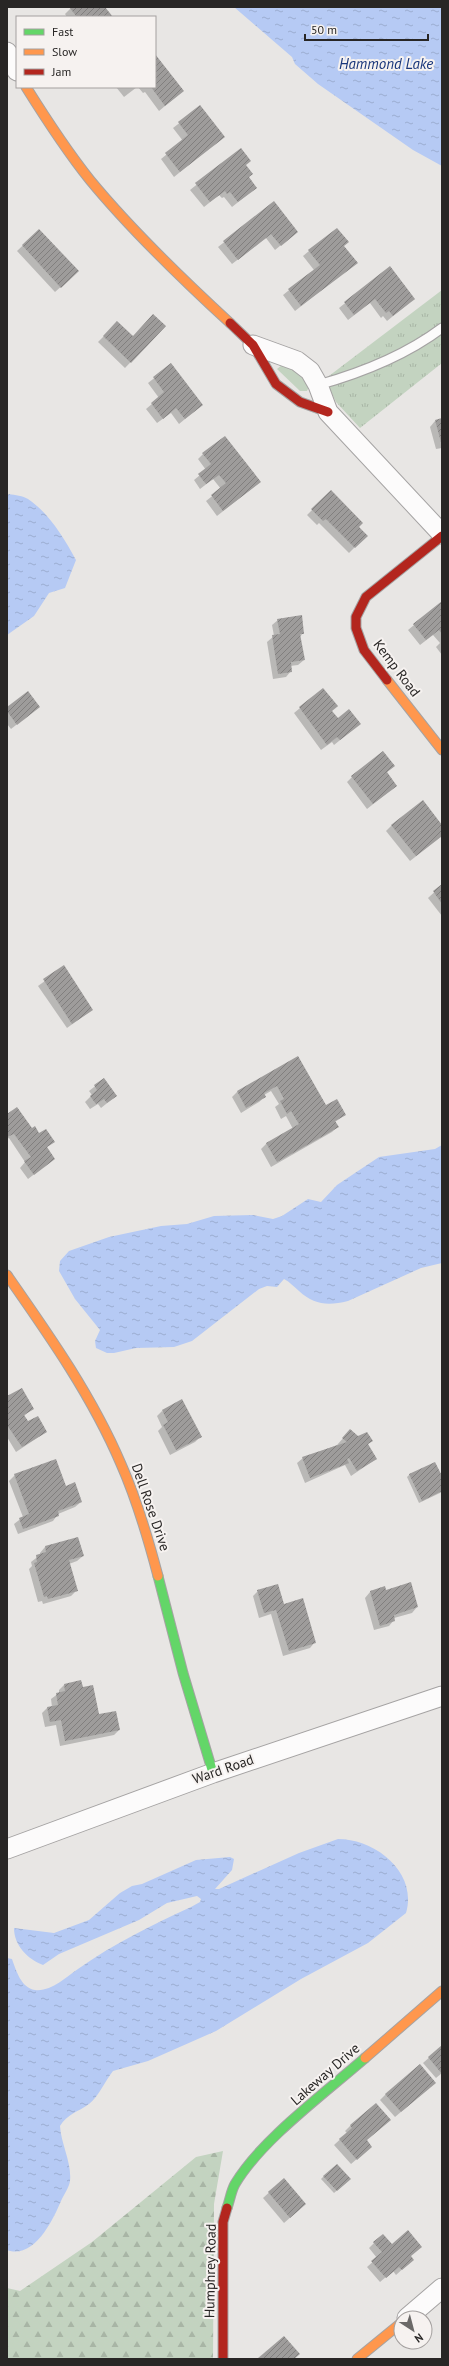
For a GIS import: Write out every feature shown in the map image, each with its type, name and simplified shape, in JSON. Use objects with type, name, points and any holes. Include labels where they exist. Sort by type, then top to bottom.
[{"type":"street","points":[[7,52],[16,69]]},
{"type":"street","points":[[27,88],[60,140],[90,180],[126,222],[177,275],[254,345],[267,371],[283,391],[300,402],[328,412]]},
{"type":"street","points":[[254,345],[297,361],[310,371],[318,385],[328,412],[442,535]]},
{"type":"street","name":"Kemp Road","points":[[442,535],[366,597],[356,617],[356,628],[364,650],[442,750]]},
{"type":"street","name":"Dell Rose Drive","points":[[7,1275],[69,1367],[94,1409],[121,1463],[133,1492],[157,1568],[178,1659],[212,1772]]},
{"type":"street","name":"Ward Road","points":[[7,1849],[212,1772],[442,1696]]},
{"type":"street","name":"Lakeway Drive","points":[[234,2186],[246,2167],[277,2135],[442,1991]]},
{"type":"street","name":"Humphrey Road","points":[[223,2359],[223,2222],[234,2186]]},
{"type":"street","points":[[417,2310],[441,2292]]},
{"type":"street","points":[[357,2359],[393,2330]]},
{"type":"lane","points":[[318,385],[344,378],[377,365],[442,328]]},
{"type":"green space","points":[[442,290],[442,363],[360,428],[336,402],[325,379]]},
{"type":"green space","points":[[282,365],[296,368],[310,385],[307,391],[300,391],[277,369]]},
{"type":"green space","points":[[223,2151],[214,2204],[213,2359],[7,2359],[7,2288],[20,2291],[92,2242],[196,2157]]},
{"type":"water","name":"Hammond Lake","points":[[234,7],[442,7],[442,166],[413,150],[318,84],[295,64],[292,57]]},
{"type":"water","points":[[9,494],[28,499],[43,511],[61,535],[76,560],[65,588],[49,593],[34,616],[7,635],[7,496]]},
{"type":"water","points":[[442,1145],[442,1263],[421,1268],[348,1301],[334,1304],[316,1302],[305,1296],[284,1279],[277,1287],[267,1286],[259,1289],[192,1341],[174,1347],[136,1348],[107,1353],[96,1348],[95,1341],[100,1330],[75,1299],[59,1271],[60,1261],[69,1251],[109,1237],[161,1226],[187,1224],[214,1216],[253,1215],[273,1219],[282,1216],[308,1199],[321,1202],[337,1185],[379,1157],[435,1149]]},
{"type":"water","points":[[338,1839],[352,1840],[366,1845],[379,1852],[390,1861],[400,1872],[406,1884],[408,1898],[406,1913],[368,1943],[301,1979],[216,2031],[148,2061],[113,2071],[93,2101],[69,2116],[60,2126],[62,2140],[68,2160],[70,2181],[68,2189],[48,2227],[34,2244],[26,2249],[17,2252],[7,2250],[7,1958],[12,1959],[20,1978],[26,1986],[35,1990],[47,1989],[119,1943],[191,1907],[200,1902],[201,1899],[197,1896],[167,1903],[139,1920],[59,1954],[43,1965],[32,1959],[19,1946],[16,1941],[14,1928],[54,1933],[89,1920],[120,1893],[132,1886],[142,1884],[196,1860],[230,1857],[234,1859],[232,1870],[215,1889],[219,1889],[299,1853]]},
{"type":"building","points":[[69,7],[105,7],[112,16],[76,16]]},
{"type":"building","points":[[156,55],[184,91],[165,106],[152,88],[156,88]]},
{"type":"building","points":[[200,105],[225,137],[180,172],[165,153],[188,135],[178,122]]},
{"type":"building","points":[[241,148],[251,161],[246,165],[253,174],[249,177],[257,188],[238,202],[230,192],[227,194],[225,191],[210,202],[195,183]]},
{"type":"building","points":[[274,201],[298,232],[281,246],[271,234],[238,260],[223,241]]},
{"type":"building","points":[[337,228],[349,242],[344,246],[358,263],[301,306],[288,289],[320,265],[308,250]]},
{"type":"building","points":[[39,229],[79,271],[61,288],[22,245]]},
{"type":"building","points":[[390,266],[415,299],[393,316],[389,311],[386,313],[375,299],[354,315],[344,302]]},
{"type":"building","points":[[153,314],[166,326],[131,363],[103,336],[117,321],[133,336]]},
{"type":"building","points":[[171,363],[203,405],[185,419],[176,408],[163,419],[151,403],[164,392],[153,377]]},
{"type":"building","points":[[442,418],[442,446],[435,420]]},
{"type":"building","points":[[225,436],[261,482],[223,511],[211,495],[226,483],[219,475],[206,484],[198,474],[211,464],[202,453]]},
{"type":"building","points":[[331,490],[363,523],[359,527],[368,536],[355,548],[326,519],[323,521],[311,509]]},
{"type":"building","points":[[442,601],[442,634],[439,630],[426,640],[413,624]]},
{"type":"building","points":[[302,615],[304,634],[300,634],[305,660],[291,662],[292,672],[278,674],[272,635],[280,634],[277,619]]},
{"type":"building","points":[[323,688],[338,706],[332,711],[338,718],[349,709],[361,724],[340,740],[337,737],[327,745],[299,707]]},
{"type":"building","points":[[28,691],[40,707],[17,725],[7,711],[7,707]]},
{"type":"building","points":[[383,751],[395,766],[387,772],[397,786],[373,804],[351,776]]},
{"type":"building","points":[[423,800],[442,825],[442,836],[416,856],[391,825]]},
{"type":"building","points":[[442,884],[442,904],[433,891]]},
{"type":"building","points":[[64,965],[93,1010],[72,1024],[43,979]]},
{"type":"building","points":[[298,1056],[326,1105],[337,1099],[346,1115],[335,1121],[339,1127],[277,1162],[266,1143],[299,1124],[291,1111],[287,1114],[280,1101],[284,1099],[277,1086],[264,1093],[266,1097],[246,1108],[237,1091]]},
{"type":"building","points":[[104,1078],[117,1096],[107,1103],[104,1099],[96,1104],[90,1096],[97,1090],[94,1085]]},
{"type":"building","points":[[17,1107],[32,1128],[35,1126],[39,1133],[46,1129],[55,1142],[47,1147],[55,1159],[34,1175],[24,1161],[31,1157],[14,1134],[7,1137],[7,1114]]},
{"type":"building","points":[[22,1388],[34,1409],[24,1415],[28,1421],[38,1416],[47,1432],[22,1447],[7,1425],[7,1396]]},
{"type":"building","points":[[182,1399],[202,1437],[176,1450],[163,1425],[168,1422],[162,1410]]},
{"type":"building","points":[[350,1429],[358,1436],[367,1432],[373,1441],[368,1444],[377,1459],[357,1471],[349,1458],[347,1459],[349,1463],[310,1478],[302,1457],[347,1442],[342,1438]]},
{"type":"building","points":[[56,1459],[66,1486],[75,1482],[82,1502],[58,1511],[59,1516],[23,1529],[19,1518],[29,1514],[14,1474]]},
{"type":"building","points":[[435,1462],[442,1476],[442,1491],[422,1501],[409,1474]]},
{"type":"building","points":[[78,1537],[84,1556],[69,1560],[78,1591],[48,1599],[47,1596],[44,1597],[34,1563],[37,1562],[36,1555],[46,1552],[45,1546]]},
{"type":"building","points":[[411,1582],[418,1607],[394,1615],[395,1621],[380,1626],[370,1591],[385,1586],[386,1590]]},
{"type":"building","points":[[278,1584],[284,1604],[303,1598],[316,1643],[289,1651],[276,1610],[264,1613],[257,1590]]},
{"type":"building","points":[[81,1680],[83,1687],[93,1685],[99,1714],[116,1711],[120,1730],[65,1741],[61,1720],[50,1722],[47,1707],[58,1705],[56,1693],[65,1691],[64,1684]]},
{"type":"building","points":[[442,2045],[442,2074],[428,2057]]},
{"type":"building","points":[[420,2064],[436,2083],[401,2112],[385,2094]]},
{"type":"building","points":[[376,2103],[391,2120],[367,2140],[372,2147],[357,2160],[339,2139],[352,2128],[350,2125]]},
{"type":"building","points":[[337,2164],[351,2179],[337,2191],[323,2176]]},
{"type":"building","points":[[284,2178],[306,2204],[290,2218],[268,2192]]},
{"type":"building","points":[[408,2230],[422,2247],[411,2256],[414,2260],[402,2270],[399,2267],[386,2278],[371,2261],[382,2252],[373,2242],[383,2234],[392,2244]]},
{"type":"building","points":[[284,2336],[300,2354],[294,2359],[257,2359]]},
{"type":"traffic: fast","points":[[158,1576],[183,1673],[213,1773]]},
{"type":"traffic: fast","points":[[227,2208],[232,2190],[246,2167],[277,2134],[365,2058]]},
{"type":"traffic: slow","points":[[27,88],[73,157],[106,199],[157,254],[230,323]]},
{"type":"traffic: slow","points":[[387,680],[442,750]]},
{"type":"traffic: slow","points":[[7,1275],[69,1366],[97,1414],[127,1478],[146,1533],[158,1576]]},
{"type":"traffic: slow","points":[[365,2058],[442,1991]]},
{"type":"traffic: slow","points":[[357,2359],[393,2330]]},
{"type":"traffic: jam","points":[[230,323],[253,345],[276,384],[300,402],[328,412]]},
{"type":"traffic: jam","points":[[387,680],[364,650],[356,628],[356,617],[366,597],[442,536]]},
{"type":"traffic: jam","points":[[223,2359],[223,2222],[227,2208]]}]
